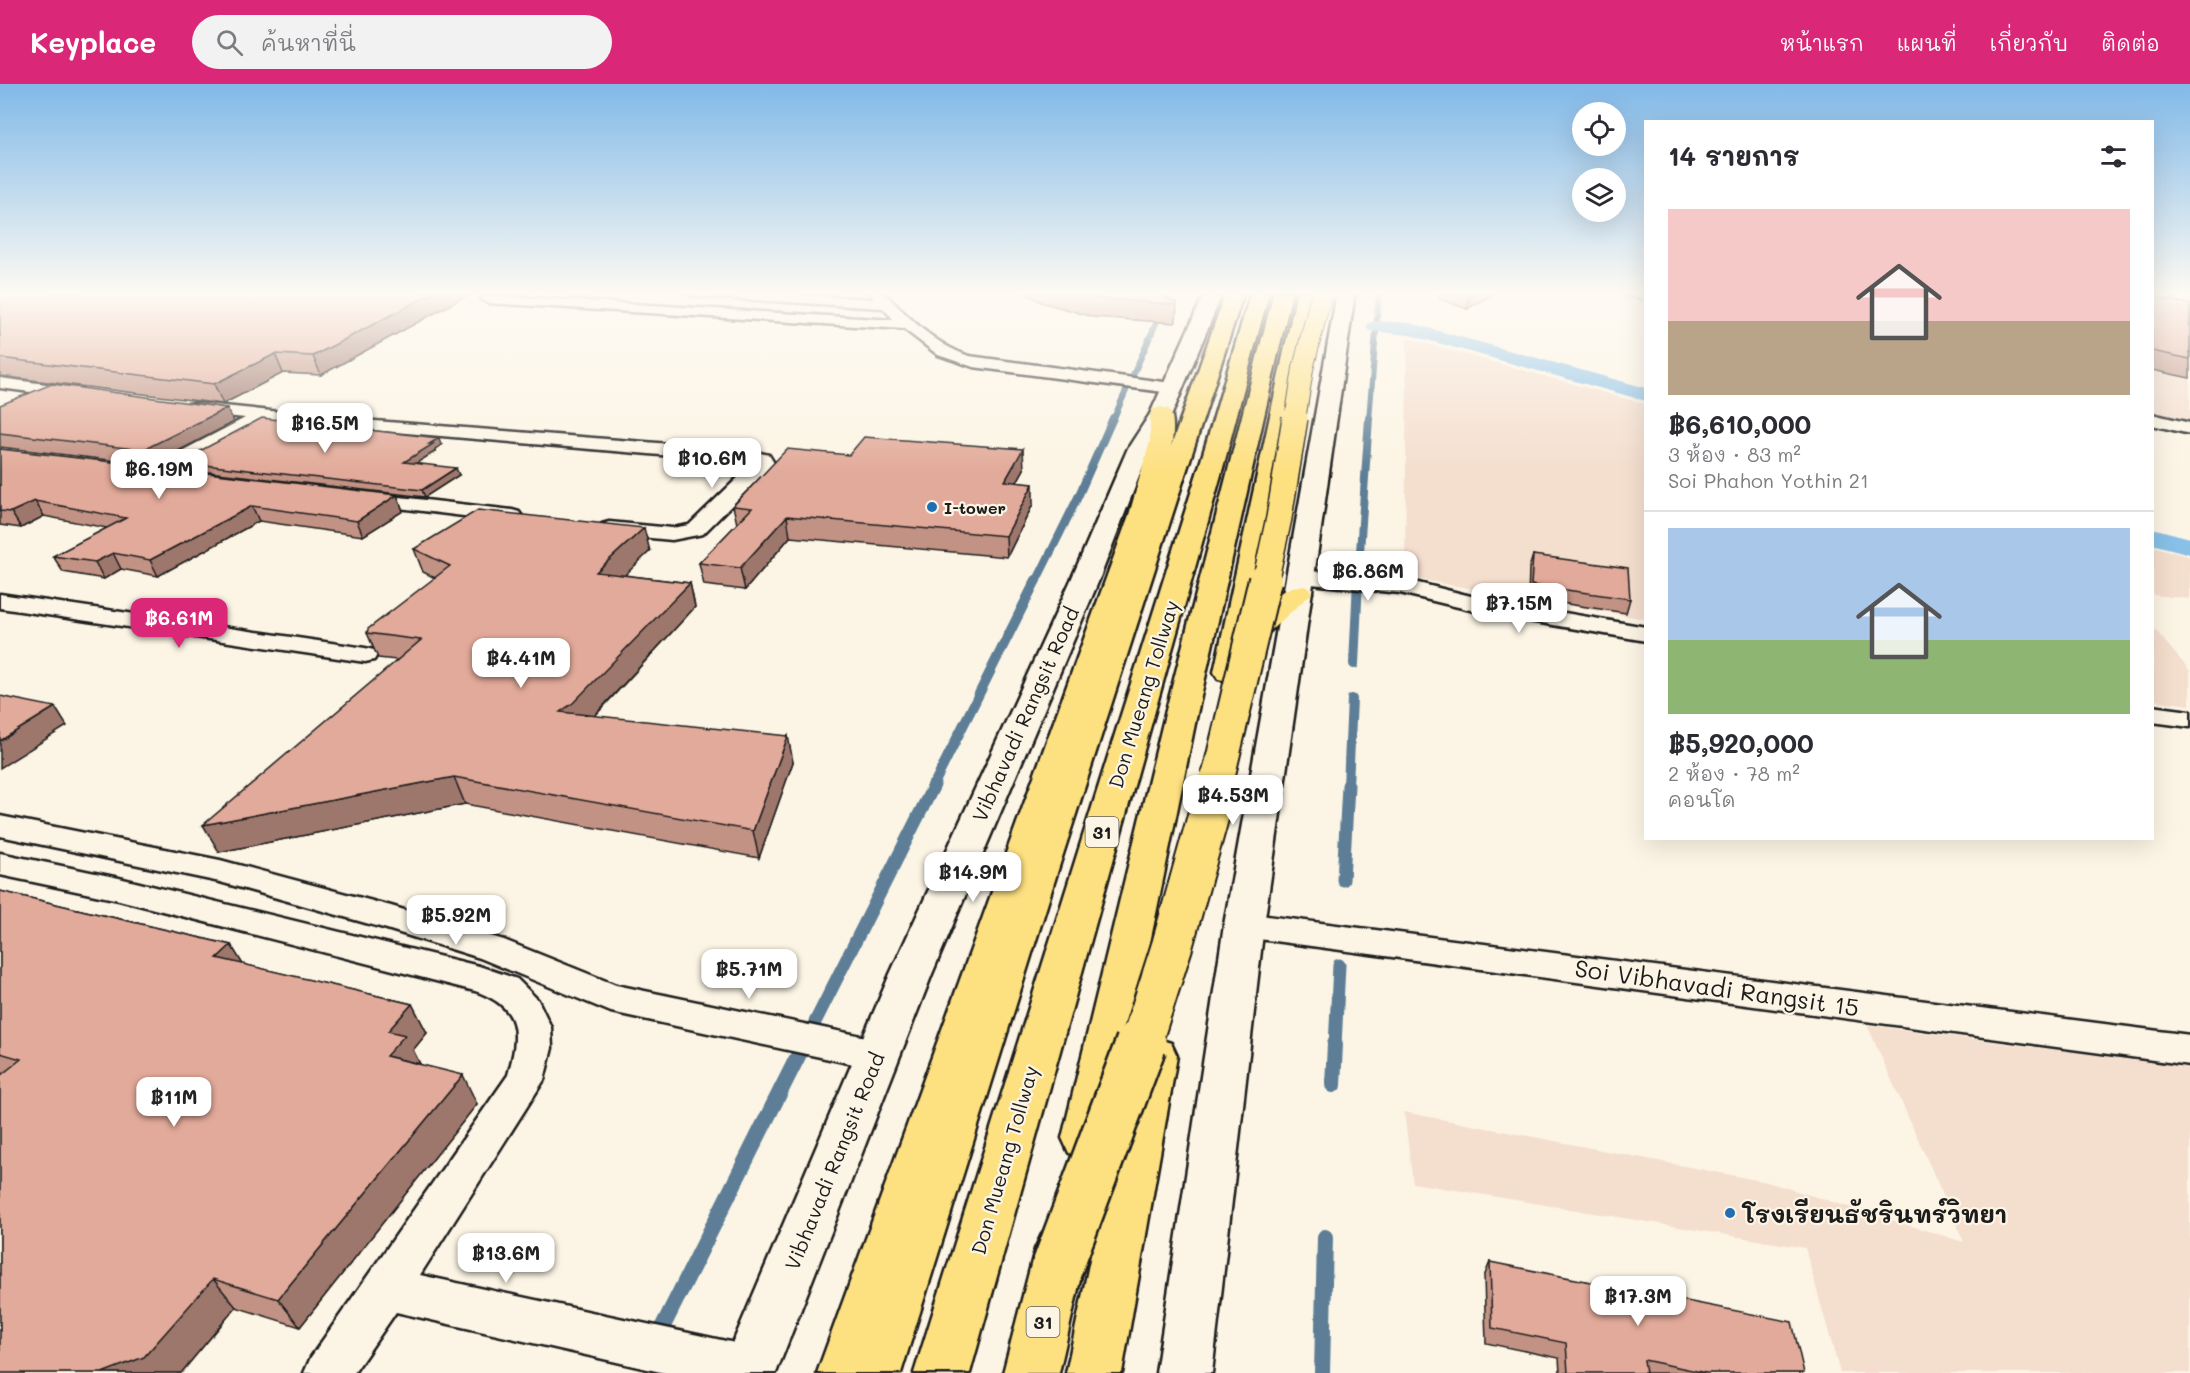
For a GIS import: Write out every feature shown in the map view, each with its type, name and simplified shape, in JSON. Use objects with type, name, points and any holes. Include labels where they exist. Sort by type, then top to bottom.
[{"type":"highway","name":"31","points":[[873,1373],[1035,881],[1215,352]]},
{"type":"highway","name":"Don Mueang Tollway","points":[[942,1373],[1243,352]]},
{"type":"highway","name":"Don Mueang Tollway","points":[[1030,1373],[1056,1270],[1148,856],[1234,489],[1269,352]]},
{"type":"highway","points":[[1094,1373],[1233,649],[1294,352]]},
{"type":"highway","points":[[1056,1270],[1142,1041],[1172,946],[1213,799],[1246,669],[1279,518],[1303,369],[1310,352]]},
{"type":"highway","points":[[845,1373],[1142,515],[1161,441],[1166,401]]},
{"type":"highway","points":[[1233,649],[1298,585]]},
{"type":"main road","name":"Vibhavadi Rangsit Road","points":[[749,1371],[876,1054],[1084,580],[1139,448],[1166,401],[1188,352]]},
{"type":"main road","points":[[1184,1373],[1244,925],[1298,585],[1328,352]]},
{"type":"street","points":[[945,352],[962,358],[1166,401]]},
{"type":"street","points":[[0,383],[98,396]]},
{"type":"street","points":[[176,406],[263,416],[747,456],[762,459],[764,463],[696,530],[672,534],[592,526]]},
{"type":"street","points":[[152,474],[263,416]]},
{"type":"street","points":[[2154,420],[2190,429]]},
{"type":"street","points":[[128,471],[186,478]]},
{"type":"street","points":[[347,497],[534,519]]},
{"type":"street","points":[[1298,585],[1337,579],[1402,586],[1484,606],[1644,634]]},
{"type":"street","points":[[0,601],[365,655]]},
{"type":"street","points":[[2154,714],[2190,720]]},
{"type":"street","points":[[0,826],[220,871],[391,918],[492,949],[611,998],[876,1054]]},
{"type":"street","points":[[0,864],[119,889],[479,979],[504,988],[526,1010],[533,1027],[534,1048],[525,1080],[386,1289],[327,1373]]},
{"type":"street","name":"Soi Vibhavadi Rangsit 15","points":[[1244,925],[2190,1050]]},
{"type":"street","points":[[386,1289],[749,1371]]},
{"type":"shaded area","points":[[1407,352],[1458,352],[1644,404],[1644,619],[1405,577]]},
{"type":"shaded area","points":[[2154,352],[2190,352],[2190,427],[2154,419]]},
{"type":"shaded area","points":[[2154,546],[2190,557],[2190,599],[2154,595]]},
{"type":"shaded area","points":[[2154,628],[2190,671],[2190,705],[2154,700]]},
{"type":"shaded area","name":"โรงเรียนธัชรินทร์วิทยา","points":[[1867,1025],[2190,1068],[2190,1373],[1840,1373],[1805,1248],[1413,1183],[1404,1112],[1767,1182],[1964,1242]]},
{"type":"building","points":[[0,352],[320,352],[313,356],[275,354],[214,384],[0,358]]},
{"type":"building","points":[[2157,352],[2190,352],[2190,359]]},
{"type":"building","points":[[52,384],[227,408],[143,450],[0,433],[0,405]]},
{"type":"building","points":[[262,418],[439,438],[404,462],[456,468],[422,490],[179,462]]},
{"type":"building","points":[[864,437],[1023,449],[1005,481],[1033,484],[1006,536],[787,516],[740,568],[699,563],[752,508],[733,506],[787,449],[849,455]]},
{"type":"building","points":[[0,449],[397,495],[357,521],[252,506],[150,560],[113,553],[95,562],[53,556],[126,518],[35,501],[11,512],[0,511]]},
{"type":"building","points":[[478,510],[644,528],[596,572],[690,583],[573,703],[560,712],[788,736],[753,831],[454,777],[203,825],[421,640],[367,633],[368,629],[450,566],[414,549]]},
{"type":"building","points":[[1533,555],[1628,568],[1630,599],[1531,585]]},
{"type":"building","points":[[0,696],[55,707],[0,741]]},
{"type":"building","points":[[0,891],[231,945],[217,958],[412,1004],[388,1031],[405,1035],[386,1056],[463,1075],[278,1299],[213,1279],[144,1357],[102,1373],[0,1373],[0,1076],[21,1059],[0,1053]]},
{"type":"building","points":[[1490,1262],[1792,1322],[1804,1373],[1706,1373],[1644,1360],[1646,1373],[1568,1373],[1566,1343],[1492,1328]]},
{"type":"waterway","points":[[1113,420],[1143,352]]},
{"type":"waterway","points":[[1369,420],[1374,352]]},
{"type":"waterway","points":[[1493,352],[1644,394]]},
{"type":"waterway","points":[[1036,582],[1078,497],[1113,418]]},
{"type":"waterway","points":[[1358,582],[1369,418]]},
{"type":"waterway","points":[[2154,537],[2190,546]]},
{"type":"waterway","points":[[933,786],[1036,580]]},
{"type":"waterway","points":[[1354,664],[1358,580]]},
{"type":"waterway","points":[[1348,786],[1352,699]]},
{"type":"waterway","points":[[803,1046],[934,785]]},
{"type":"waterway","points":[[1343,880],[1348,785]]},
{"type":"waterway","points":[[1335,1046],[1339,965]]},
{"type":"waterway","points":[[1333,1085],[1335,1044]]},
{"type":"waterway","points":[[657,1338],[803,1046]]},
{"type":"waterway","points":[[1322,1373],[1325,1237]]},
{"type":"place","name":"I-tower","points":[[932,507]]},
{"type":"place","name":"โรงเรียนธัชรินทร์วิทยา","points":[[1730,1213]]}]
